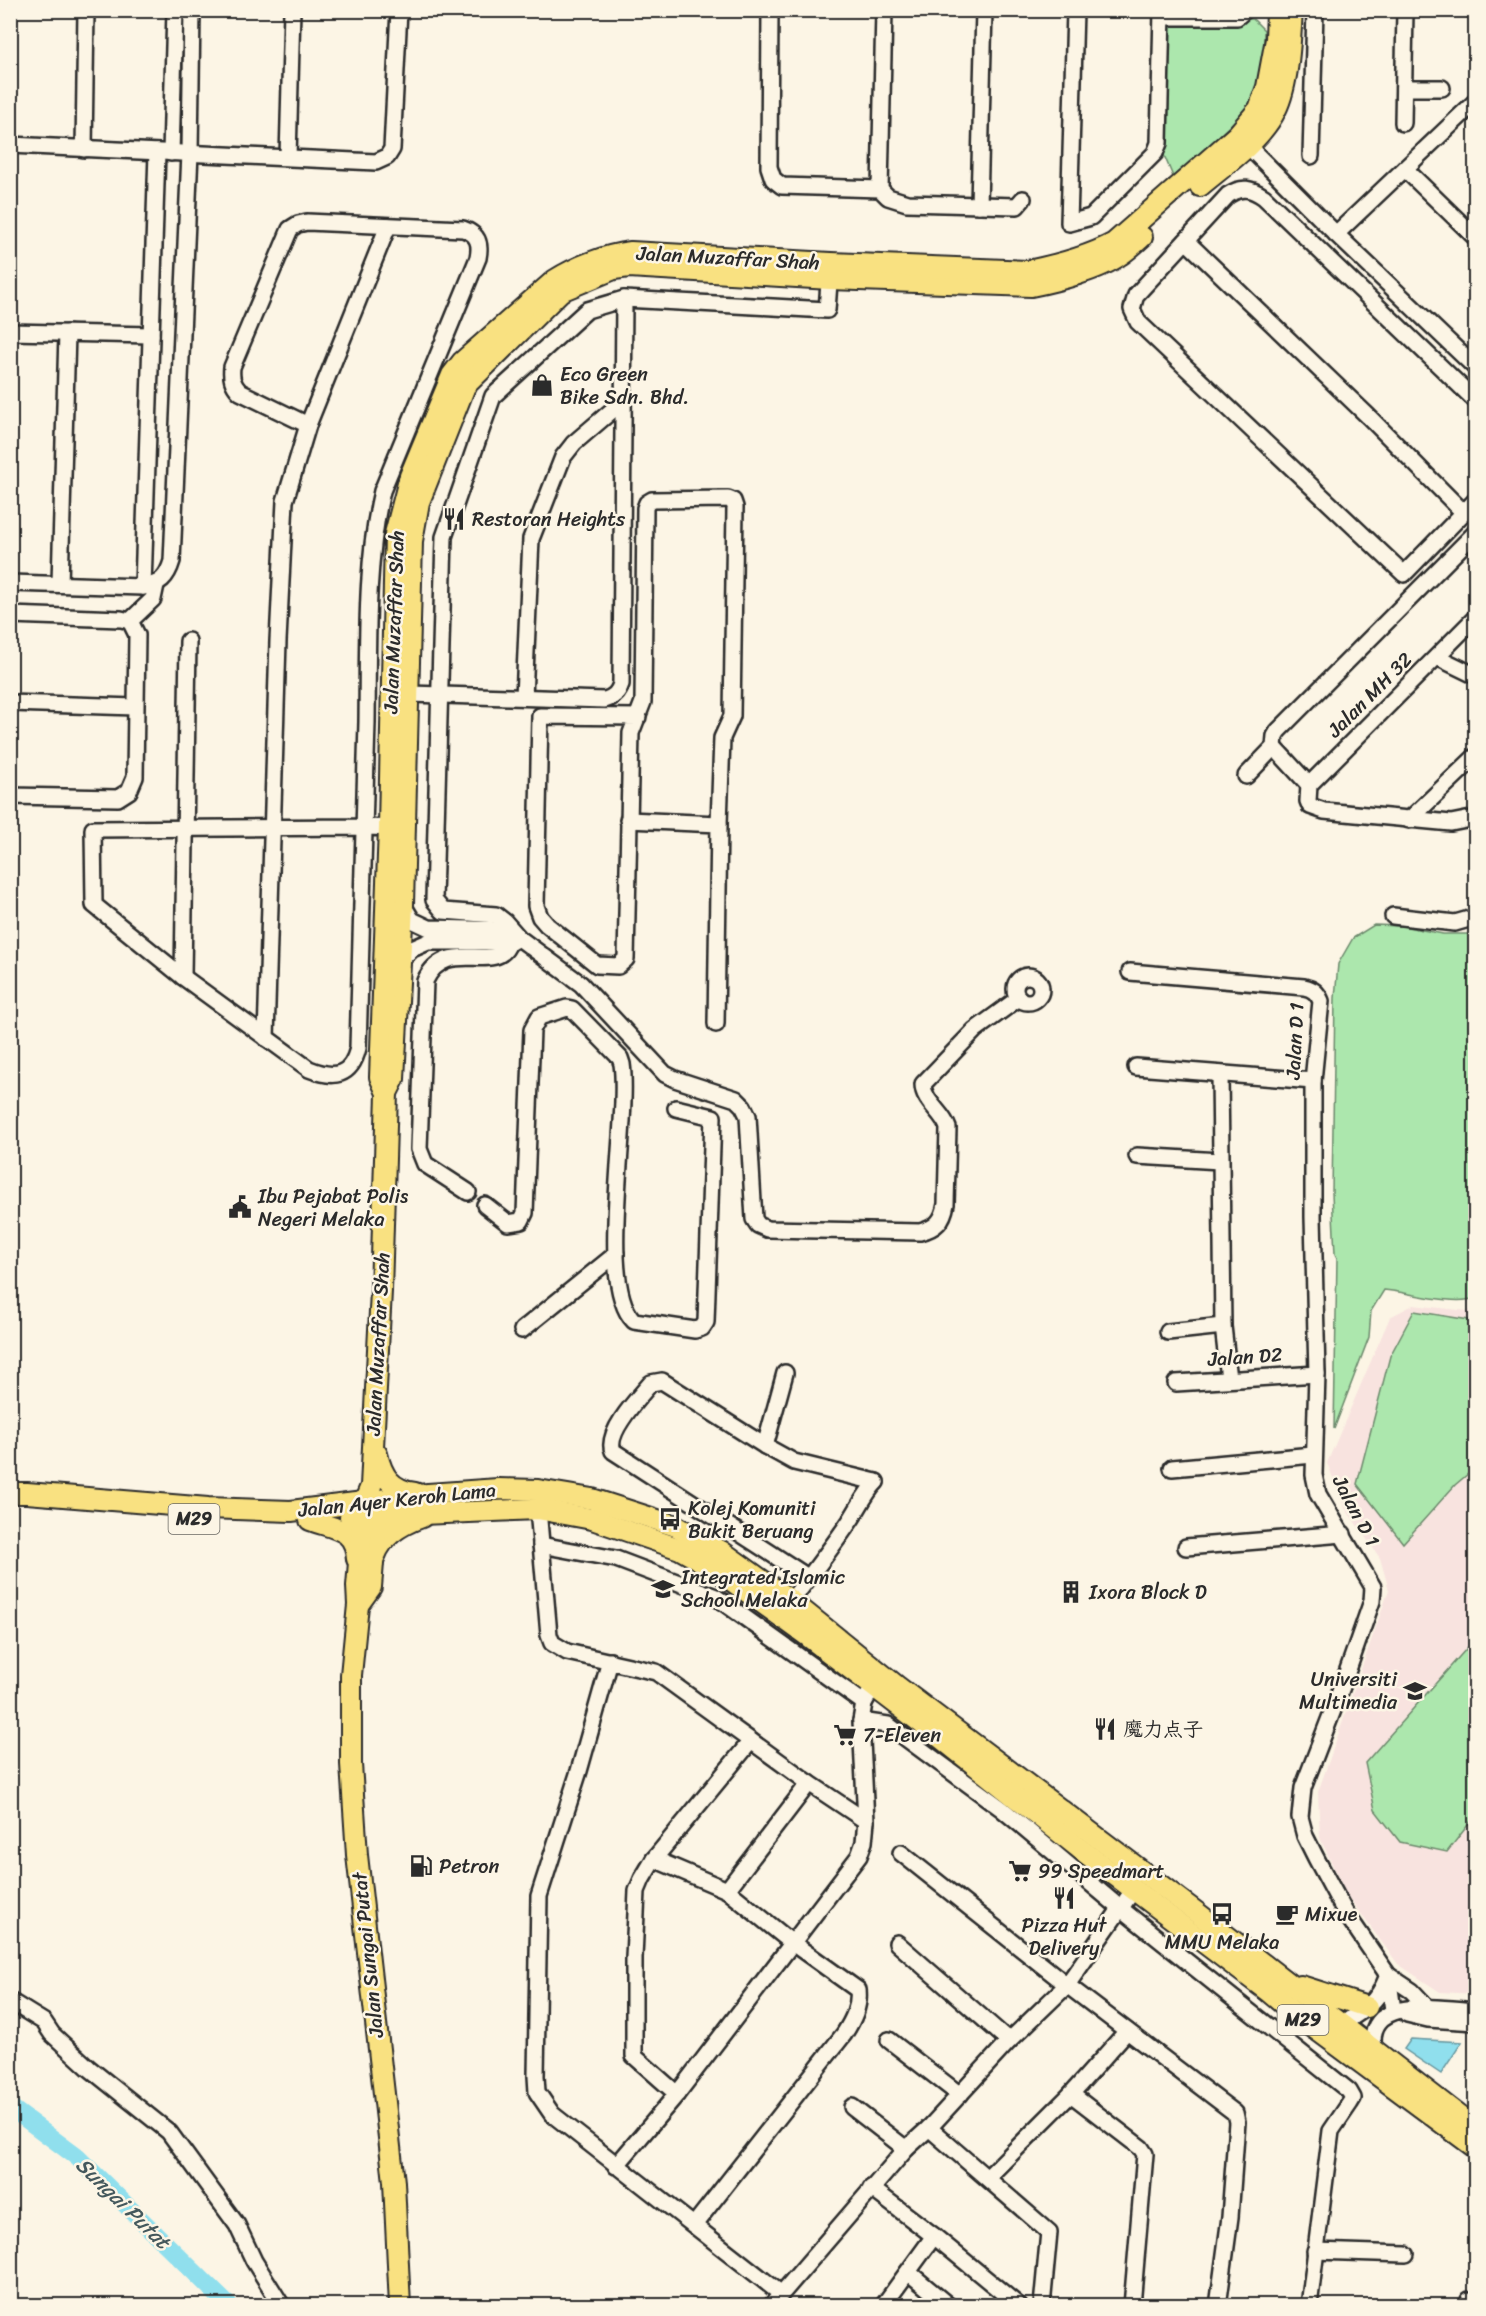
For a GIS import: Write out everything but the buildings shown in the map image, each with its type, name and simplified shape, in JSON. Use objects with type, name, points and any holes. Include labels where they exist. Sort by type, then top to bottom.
[{"type":"main road","name":"Jalan Muzaffar Shah","points":[[1242,140],[1259,109],[1267,87],[1276,39],[1277,10]]},
{"type":"main road","name":"Jalan Muzaffar Shah","points":[[387,1094],[380,1077],[397,828],[410,694],[412,541],[419,502],[465,386],[561,291],[614,269],[629,267],[830,271],[1028,271],[1055,266],[1114,243],[1272,116],[1283,86],[1292,10]]},
{"type":"main road","name":"Jalan Muzaffar Shah","points":[[371,1504],[387,1094],[394,1079],[403,905],[397,828],[395,534],[410,476],[452,375],[462,362],[555,280],[566,273],[616,254],[631,252],[830,271]]},
{"type":"main road","points":[[374,1448],[381,1469],[393,1486],[411,1492],[428,1494]]},
{"type":"main road","points":[[311,1514],[355,1491],[364,1479],[374,1448]]},
{"type":"main road","name":"Jalan Ayer Keroh Lama","points":[[10,1505],[89,1507],[231,1522],[311,1514],[428,1494],[498,1489],[538,1490],[592,1499],[676,1526],[721,1551],[791,1601],[898,1687],[1196,1912],[1476,2129]]},
{"type":"main road","name":"Jalan Ayer Keroh Lama","points":[[10,1493],[311,1514]]},
{"type":"main road","name":"Jalan Ayer Keroh Lama","points":[[371,1504],[436,1512],[538,1509],[592,1519],[680,1549],[717,1570],[772,1609],[868,1695],[941,1738],[1079,1848],[1294,2013],[1476,2148]]},
{"type":"main road","name":"Jalan Sungai Putat","points":[[371,1504],[365,1569],[371,1587],[358,1605],[351,1675],[352,1784],[357,1855],[393,2182],[400,2306]]},
{"type":"main road","points":[[365,1569],[379,1545],[390,1534],[416,1519],[436,1512]]},
{"type":"main road","points":[[311,1514],[349,1536],[365,1569]]},
{"type":"main road","points":[[1098,1839],[1111,1856],[1134,1875],[1134,1889],[1148,1887],[1185,1910],[1196,1912]]},
{"type":"main road","points":[[1287,1982],[1368,2007]]},
{"type":"street","points":[[84,148],[86,10]]},
{"type":"street","points":[[129,621],[153,599],[149,586],[151,335],[175,10]]},
{"type":"street","points":[[10,583],[149,586],[164,579],[172,561],[190,153],[192,10]]},
{"type":"street","points":[[288,157],[292,10]]},
{"type":"street","points":[[10,145],[376,162],[387,157],[392,148],[399,10]]},
{"type":"street","points":[[770,10],[769,167],[773,179],[782,186],[880,189],[888,197],[907,203],[1017,206],[1023,199]]},
{"type":"street","points":[[880,189],[884,10]]},
{"type":"street","points":[[979,205],[984,10]]},
{"type":"street","points":[[1075,10],[1069,223],[1091,217],[1155,153],[1159,143],[1162,14],[1237,17],[1245,10]]},
{"type":"street","points":[[1311,156],[1315,10]]},
{"type":"street","points":[[1403,123],[1405,10]]},
{"type":"street","points":[[1404,88],[1442,88]]},
{"type":"street","points":[[1311,243],[1331,230],[1405,169],[1474,107]]},
{"type":"street","points":[[1242,140],[1331,230],[1476,368]]},
{"type":"street","points":[[1405,169],[1476,238]]},
{"type":"street","points":[[1476,401],[1264,197],[1249,189],[1242,189],[1228,195],[1136,295],[1132,309],[1138,322],[1404,574],[1476,500]]},
{"type":"street","points":[[1299,231],[1316,214]]},
{"type":"street","points":[[308,425],[240,392],[234,387],[231,378],[232,366],[290,229],[307,222],[463,229],[472,232],[478,239],[480,248],[478,258],[382,492],[375,523],[368,652],[364,827],[358,1048],[351,1068],[342,1073],[320,1073],[309,1069],[183,977],[94,905],[93,829],[271,827],[364,827],[397,828]]},
{"type":"street","points":[[266,1038],[271,827],[283,518],[288,486],[308,425],[388,226]]},
{"type":"street","points":[[1186,241],[1361,408],[1463,512]]},
{"type":"street","points":[[830,271],[827,310],[624,299],[587,310],[493,396],[444,537],[434,900],[443,911],[496,915],[505,922],[514,937],[577,980],[610,1012],[665,1074],[735,1099],[743,1106],[748,1116],[754,1219],[758,1226],[767,1229],[920,1232],[933,1228],[944,1216],[947,1198],[948,1128],[926,1095],[923,1084],[975,1030],[1018,998]]},
{"type":"street","points":[[410,694],[605,700],[615,695],[621,684],[624,299]]},
{"type":"street","points":[[10,332],[151,335]]},
{"type":"street","points":[[60,584],[67,333]]},
{"type":"street","points":[[524,697],[531,539],[563,457],[574,443],[622,401]]},
{"type":"street","points":[[638,717],[540,716],[536,906],[540,917],[547,925],[592,961],[618,966],[626,959],[631,733],[638,717],[644,702],[645,508],[652,500],[729,499],[733,501],[735,507],[732,716],[722,738],[716,1024]]},
{"type":"street","points":[[1246,776],[1274,747],[1278,731],[1476,532]]},
{"type":"street","points":[[10,615],[121,618],[129,621],[137,635],[135,777],[129,791],[118,798],[10,795]]},
{"type":"street","name":"Jalan MH 32","points":[[1309,785],[1476,617]]},
{"type":"street","points":[[183,977],[183,828],[188,641]]},
{"type":"street","points":[[1437,657],[1476,676]]},
{"type":"street","points":[[10,703],[135,707]]},
{"type":"street","points":[[1274,747],[1309,785],[1310,806],[1324,811],[1451,823],[1476,818]]},
{"type":"street","points":[[1409,820],[1476,756]]},
{"type":"street","points":[[628,820],[719,824]]},
{"type":"street","points":[[403,905],[412,920],[429,928],[514,937]]},
{"type":"street","points":[[1393,916],[1435,922],[1455,922],[1476,917]]},
{"type":"street","points":[[400,962],[412,949],[428,942],[514,937]]},
{"type":"street","points":[[468,1192],[425,1164],[419,1149],[425,981],[432,969],[445,960],[459,956],[498,957],[506,950],[514,937]]},
{"type":"street","points":[[577,980],[592,961]]},
{"type":"street","name":"Jalan D 1","points":[[1130,972],[1304,987],[1318,994],[1321,1001],[1313,1081],[1313,1217],[1317,1374],[1314,1475],[1318,1494],[1371,1580],[1373,1595],[1343,1684],[1302,1788],[1300,1817],[1312,1851],[1345,1912],[1388,1974],[1393,2010]]},
{"type":"street","points":[[484,1205],[508,1223],[521,1221],[525,1213],[532,1030],[539,1017],[567,1008],[572,1009],[620,1059],[623,1072],[616,1254],[619,1296],[634,1321],[695,1330],[702,1328],[706,1322],[713,1117],[676,1108]]},
{"type":"street","points":[[597,1036],[610,1012]]},
{"type":"street","points":[[597,1036],[620,1024]]},
{"type":"street","points":[[1136,1067],[1313,1081]]},
{"type":"street","points":[[1221,1074],[1223,1326],[1229,1379]]},
{"type":"street","points":[[1137,1156],[1220,1161]]},
{"type":"street","points":[[522,1330],[616,1254]]},
{"type":"street","points":[[1168,1332],[1223,1326]]},
{"type":"street","points":[[765,1446],[785,1373]]},
{"type":"street","name":"Jalan D2","points":[[1176,1383],[1317,1374]]},
{"type":"street","points":[[791,1601],[809,1578],[847,1539],[871,1484],[794,1462],[658,1380],[651,1383],[631,1407],[614,1434],[610,1446],[613,1451],[809,1578]]},
{"type":"street","points":[[1172,1468],[1314,1455]]},
{"type":"street","points":[[538,1509],[549,1635],[552,1643],[567,1652],[656,1672],[809,1783],[866,1821]]},
{"type":"street","points":[[1186,1547],[1343,1534]]},
{"type":"street","points":[[541,1545],[615,1559],[716,1597],[779,1641],[868,1695],[861,1721],[866,1821],[864,1842],[859,1856],[677,2094],[616,2166]]},
{"type":"street","points":[[610,1661],[579,1772],[539,1896],[537,2092],[552,2114],[693,2225],[776,2299],[906,2149],[929,2128],[1009,2041],[1067,1985],[1134,1889]]},
{"type":"street","points":[[861,1721],[888,1725],[1002,1809],[1120,1908],[1349,2091],[1353,2098],[1331,2131],[1309,2306]]},
{"type":"street","points":[[677,2094],[634,2056],[637,1891],[654,1859],[751,1741]]},
{"type":"street","points":[[727,1890],[809,1783]]},
{"type":"street","points":[[902,1853],[1067,1985],[1231,2109],[1237,2116],[1230,2217],[1218,2306]]},
{"type":"street","points":[[654,1859],[727,1890],[791,1942],[858,1990],[859,1998],[855,2016],[844,2034],[693,2225]]},
{"type":"street","points":[[897,1943],[1009,2041]]},
{"type":"street","points":[[1340,2047],[1337,2040],[1342,2025],[1368,2007],[1381,1993],[1388,1974],[1412,1991],[1428,2008]]},
{"type":"street","points":[[10,2001],[44,2022],[52,2034],[89,2068],[169,2132],[237,2225],[254,2261],[282,2306]]},
{"type":"street","points":[[1368,2007],[1393,2010],[1428,2019],[1476,2022]]},
{"type":"street","points":[[1374,2049],[1372,2038],[1374,2029],[1393,2010],[1428,2008],[1476,2011]]},
{"type":"street","points":[[988,2176],[1071,2094],[1127,2031]]},
{"type":"street","points":[[889,2040],[960,2095]]},
{"type":"street","points":[[1071,2094],[1141,2148],[1145,2154],[1132,2306]]},
{"type":"street","points":[[852,2107],[906,2149]]},
{"type":"street","points":[[929,2128],[988,2176],[1049,2232],[1042,2306]]},
{"type":"street","points":[[871,2188],[1019,2306]]},
{"type":"street","points":[[884,2306],[934,2236]]},
{"type":"street","points":[[1315,2251],[1407,2254]]},
{"type":"street","points":[[908,2272],[949,2306]]},
{"type":"shaded area","name":"Universiti Multimedia","points":[[1413,1305],[1468,1311],[1475,1308],[1475,1994],[1440,1992],[1398,1964],[1346,1894],[1320,1838],[1318,1792],[1389,1590],[1380,1558],[1345,1508],[1327,1463],[1390,1317]]},
{"type":"green space","points":[[1167,19],[1253,19],[1264,30],[1263,71],[1248,108],[1174,179],[1164,155]]},
{"type":"green space","points":[[1374,925],[1402,926],[1443,934],[1475,934],[1475,1298],[1443,1300],[1384,1290],[1371,1311],[1369,1337],[1334,1429],[1337,1258],[1332,1193],[1335,998],[1338,964],[1353,938]]},
{"type":"green space","points":[[1414,1311],[1475,1321],[1475,1468],[1455,1485],[1403,1543],[1357,1484],[1390,1356]]},
{"type":"green space","points":[[1475,1639],[1475,1816],[1447,1852],[1400,1842],[1375,1810],[1365,1763]]},
{"type":"water","points":[[1411,2039],[1462,2042],[1441,2074],[1404,2049]]},
{"type":"waterway","name":"Sungai Putat","points":[[10,2107],[77,2157],[229,2306]]},
{"type":"place","name":"Eco Green Bike Sdn. Bhd.","points":[[542,385]]},
{"type":"place","name":"Restoran Heights","points":[[454,519]]},
{"type":"place","name":"Ibu Pejabat Polis Negeri Melaka","points":[[240,1207]]},
{"type":"place","name":"Kolej Komuniti Bukit Beruang","points":[[670,1519]]},
{"type":"place","name":"Integrated Islamic School Melaka","points":[[663,1589]]},
{"type":"place","name":"Ixora Block D","points":[[1071,1592]]},
{"type":"place","name":"Universiti Multimedia","points":[[1415,1691]]},
{"type":"place","name":"魔力点子","points":[[1105,1729]]},
{"type":"place","name":"7-Eleven","points":[[845,1735]]},
{"type":"place","name":"Petron","points":[[421,1866]]},
{"type":"place","name":"99 Speedmart","points":[[1020,1871]]},
{"type":"place","name":"Pizza Hut Delivery","points":[[1064,1898]]},
{"type":"place","name":"MMU Melaka","points":[[1222,1914]]},
{"type":"place","name":"Mixue","points":[[1287,1914]]}]
